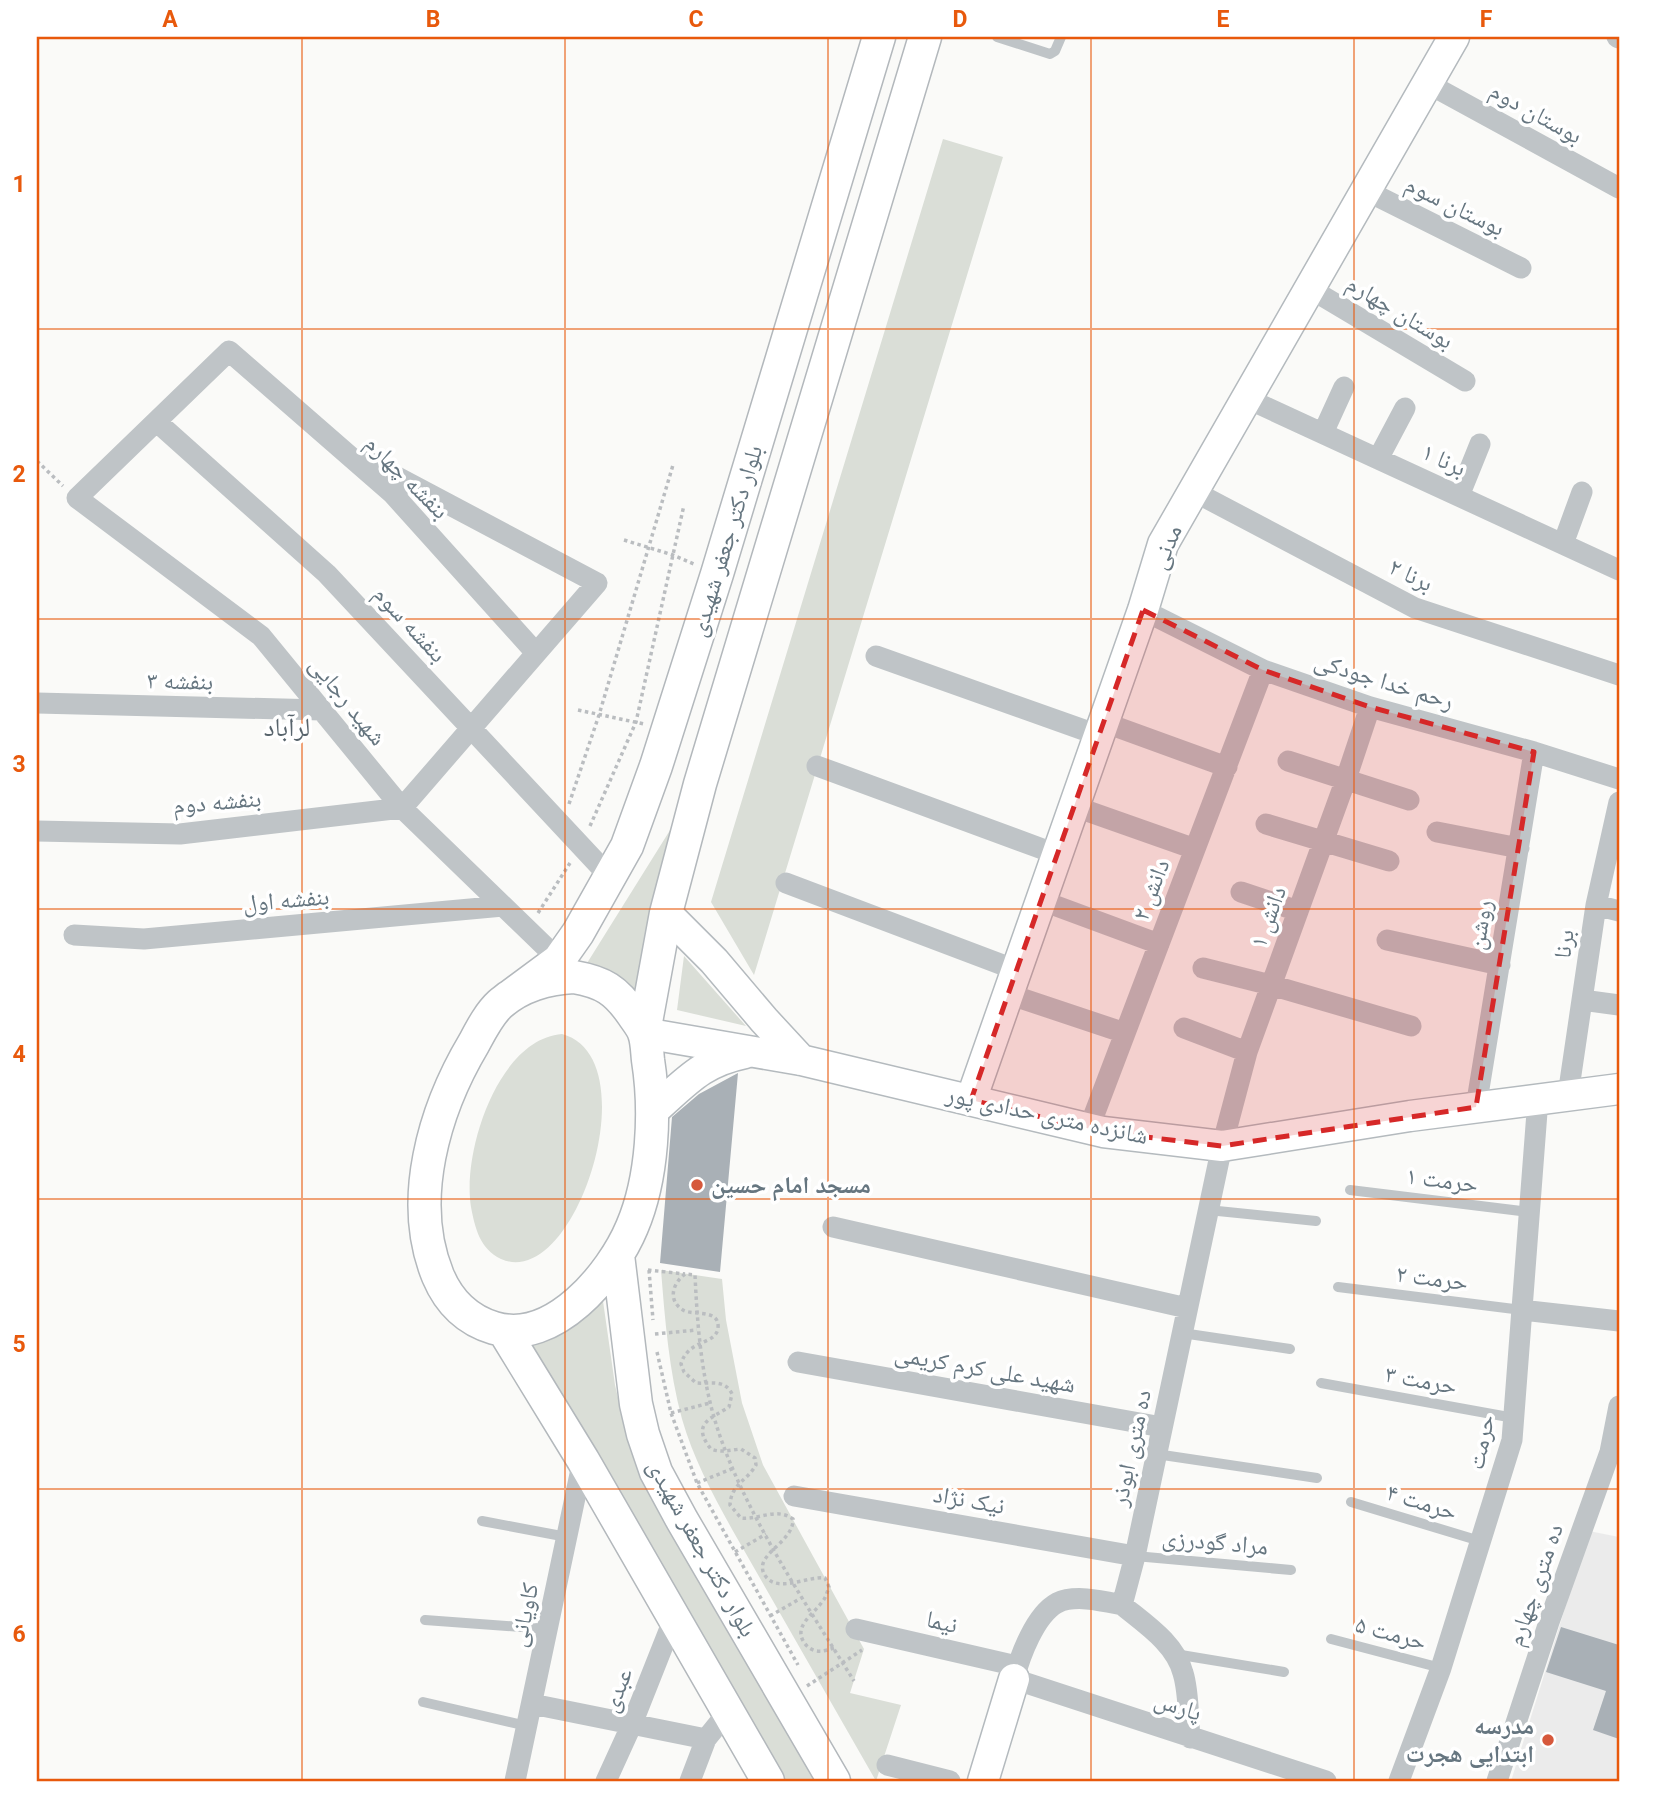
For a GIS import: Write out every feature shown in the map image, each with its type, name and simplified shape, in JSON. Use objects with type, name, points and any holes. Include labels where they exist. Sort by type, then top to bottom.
[{"type":"main road","name":"بلوار دکتر جعفر شهیدی","points":[[500,1003],[559,960],[578,933],[626,846],[717,574],[878,37]]},
{"type":"main road","name":"بلوار دکتر جعفر شهیدی","points":[[644,1033],[666,913],[700,784],[925,37]]},
{"type":"main road","points":[[555,978],[593,980],[608,988],[621,998],[644,1033],[653,1111],[650,1148],[642,1195],[633,1226],[629,1264],[605,1274],[576,1304],[535,1328],[504,1331],[476,1323],[456,1306],[440,1280],[431,1259],[425,1229],[430,1155],[448,1098],[466,1056],[500,1003],[529,986],[555,978]]},
{"type":"main road","name":"بلوار دکتر جعفر شهیدی","points":[[629,1264],[636,1404],[656,1472],[682,1520],[800,1687],[834,1781]]},
{"type":"main road","points":[[504,1331],[583,1461],[768,1781]]},
{"type":"street","name":"مدنی","points":[[971,1100],[1143,610],[1163,544],[1454,37]]},
{"type":"street","name":"بوستان دوم","points":[[1427,83],[1619,188]]},
{"type":"street","name":"بوستان سوم","points":[[1365,190],[1521,268]]},
{"type":"street","name":"بوستان چهارم","points":[[1309,288],[1465,381]]},
{"type":"street","name":"بنفشه چهارم","points":[[157,422],[229,351],[392,493],[536,653]]},
{"type":"street","points":[[1323,433],[1344,387]]},
{"type":"street","name":"برنا ۱","points":[[1247,398],[1619,570]]},
{"type":"street","points":[[1378,459],[1405,408]]},
{"type":"street","points":[[77,498],[157,422]]},
{"type":"street","name":"بنفشه سوم","points":[[157,422],[327,574],[610,877]]},
{"type":"street","points":[[335,444],[597,583],[402,808]]},
{"type":"street","points":[[1459,496],[1480,444]]},
{"type":"street","name":"برنا ۲","points":[[1193,491],[1415,608],[1619,675]]},
{"type":"street","points":[[1563,544],[1582,492]]},
{"type":"street","name":"شهید رجایی","points":[[77,498],[261,636],[402,808],[559,960]]},
{"type":"street","name":"رحم خدا جودکی","points":[[1143,610],[1263,670],[1370,707],[1534,752],[1619,779]]},
{"type":"street","points":[[876,656],[1227,767]]},
{"type":"street","name":"دانش ۲","points":[[1089,1128],[1263,670]]},
{"type":"street","name":"بنفشه ۳","points":[[37,703],[322,710]]},
{"type":"street","name":"دانش ۱","points":[[1222,1146],[1247,1052],[1370,707]]},
{"type":"street","name":"روشن","points":[[1476,1107],[1534,752]]},
{"type":"street","points":[[1288,761],[1409,800]]},
{"type":"street","points":[[817,766],[1056,853]]},
{"type":"street","name":"برنا","points":[[1568,1095],[1596,905],[1619,805]]},
{"type":"street","points":[[1073,806],[1195,849]]},
{"type":"street","name":"بنفشه دوم","points":[[37,831],[180,834],[402,808]]},
{"type":"street","points":[[1266,824],[1389,861]]},
{"type":"street","points":[[1437,832],[1518,848]]},
{"type":"street","points":[[786,883],[1125,1033]]},
{"type":"street","points":[[1241,892],[1298,911]]},
{"type":"street","points":[[1040,900],[1159,944]]},
{"type":"street","points":[[1596,905],[1619,911]]},
{"type":"street","name":"بنفشه اول","points":[[74,935],[144,939],[503,906]]},
{"type":"street","points":[[666,913],[714,961],[801,1060]]},
{"type":"street","points":[[1387,940],[1500,965]]},
{"type":"street","points":[[1203,968],[1411,1026]]},
{"type":"street","points":[[1582,1000],[1619,1005]]},
{"type":"street","points":[[1184,1028],[1247,1052]]},
{"type":"street","name":"شانزده متری حدادی پور","points":[[644,1033],[801,1060],[1089,1128],[1222,1146],[1476,1107],[1619,1089]]},
{"type":"street","points":[[653,1111],[700,1069],[721,1058],[755,1051]]},
{"type":"street","name":"حرمت","points":[[1399,1781],[1441,1668],[1512,1440],[1538,1099]]},
{"type":"street","name":"ده متری ابوذر","points":[[1122,1605],[1135,1556],[1222,1146]]},
{"type":"street","points":[[833,1227],[1187,1308]]},
{"type":"street","points":[[1522,1310],[1619,1321]]},
{"type":"street","name":"شهید علی کرم کریمی","points":[[799,1362],[1162,1427]]},
{"type":"street","name":"ده متری چهارم","points":[[1497,1781],[1549,1622],[1615,1453],[1619,1406]]},
{"type":"street","name":"کاویانی","points":[[515,1781],[583,1461]]},
{"type":"street","name":"نیک نژاد","points":[[794,1496],[1135,1556]]},
{"type":"street","points":[[983,1781],[1016,1672],[1037,1623],[1057,1603],[1088,1598],[1122,1605],[1162,1639],[1175,1654],[1184,1673],[1190,1738]]},
{"type":"street","name":"عبدی","points":[[606,1781],[674,1618]]},
{"type":"street","name":"نیما","points":[[856,1629],[1016,1672]]},
{"type":"street","name":"پارس","points":[[1016,1672],[1190,1738],[1326,1781]]},
{"type":"street","points":[[532,1704],[706,1739]]},
{"type":"street","points":[[690,1781],[706,1739],[727,1713]]},
{"type":"street","points":[[887,1765],[950,1781]]},
{"type":"lane","points":[[997,37],[1050,54],[1055,51],[1061,37]]},
{"type":"lane","name":"حرمت ۱","points":[[1350,1190],[1529,1212]]},
{"type":"lane","points":[[1208,1210],[1316,1221]]},
{"type":"lane","name":"حرمت ۲","points":[[1338,1287],[1522,1310]]},
{"type":"lane","points":[[1182,1333],[1290,1349]]},
{"type":"lane","name":"حرمت ۳","points":[[1321,1383],[1514,1418]]},
{"type":"lane","points":[[1156,1454],[1317,1478]]},
{"type":"lane","name":"حرمت ۴","points":[[1351,1502],[1480,1541]]},
{"type":"lane","points":[[482,1521],[567,1537]]},
{"type":"lane","name":"مراد گودرزی","points":[[1135,1556],[1291,1570]]},
{"type":"lane","points":[[425,1620],[548,1629]]},
{"type":"lane","name":"حرمت ۵","points":[[1331,1639],[1441,1668]]},
{"type":"lane","points":[[1175,1654],[1284,1672]]},
{"type":"lane","points":[[423,1702],[527,1727]]},
{"type":"path","points":[[37,461],[77,498]]},
{"type":"path","points":[[562,824],[599,715],[673,465]]},
{"type":"path","points":[[527,929],[582,845],[636,722],[684,505]]},
{"type":"path","points":[[624,540],[673,555],[717,574]]},
{"type":"path","points":[[578,710],[666,731]]},
{"type":"path","points":[[801,1670],[697,1483],[671,1413],[655,1334],[629,1264],[695,1275],[697,1330],[710,1403],[739,1482],[774,1548],[854,1681]]},
{"type":"path","points":[[685,1273],[676,1280],[673,1296],[678,1305],[684,1311],[712,1316],[717,1321],[718,1328],[715,1335],[689,1349],[681,1364],[689,1378],[696,1383],[721,1383],[728,1386],[732,1394],[729,1407],[714,1414],[704,1425],[703,1437],[711,1450],[741,1449],[755,1458],[756,1465],[752,1472],[733,1490],[730,1505],[741,1518],[758,1518],[777,1513],[793,1519],[790,1534],[764,1561],[763,1570],[767,1578],[775,1583],[825,1578],[830,1587],[825,1599],[804,1621],[803,1640],[810,1648],[819,1652],[834,1648]]},
{"type":"path","points":[[655,1334],[697,1330]]},
{"type":"path","points":[[671,1413],[710,1403]]},
{"type":"path","points":[[697,1483],[734,1468]]},
{"type":"path","points":[[734,1552],[766,1534]]},
{"type":"path","points":[[770,1616],[803,1597]]},
{"type":"path","points":[[800,1687],[864,1649]]},
{"type":"highlighted area","points":[[1143,610],[1263,670],[1370,707],[1534,752],[1476,1107],[1222,1146],[1103,1132],[971,1100]]},
{"type":"shaded area","points":[[943,139],[1003,157],[754,975],[711,902]]},
{"type":"shaded area","points":[[692,795],[631,1006],[574,984]]},
{"type":"shaded area","points":[[684,956],[746,1026],[677,1010]]},
{"type":"shaded area","points":[[562,1034],[588,1052],[600,1084],[601,1124],[593,1168],[576,1208],[555,1241],[529,1260],[501,1259],[483,1244],[471,1207],[472,1157],[479,1129],[503,1076],[520,1055],[539,1041]]},
{"type":"shaded area","points":[[661,1270],[722,1279],[726,1320],[742,1403],[763,1465],[864,1649],[850,1693],[901,1705],[876,1781],[733,1531],[698,1462],[682,1419],[674,1382]]},
{"type":"shaded area","points":[[600,1280],[615,1385],[629,1445],[649,1490],[818,1781],[786,1781],[517,1323]]},
{"type":"shaded area","points":[[1589,1531],[1619,1537],[1619,1781],[1511,1781]]},
{"type":"building","name":"مسجد امام حسین","points":[[738,1073],[720,1272],[660,1263],[672,1117],[699,1094]]},
{"type":"building","points":[[1561,1627],[1619,1645],[1619,1739],[1593,1730],[1606,1691],[1546,1672]]},
{"type":"place","name":"مسجد امام حسین","points":[[697,1185]]},
{"type":"place","name":"مدرسه ابتدایی هجرت","points":[[1548,1740]]},
{"type":"district","name":"لرآباد","points":[[287,727]]}]
